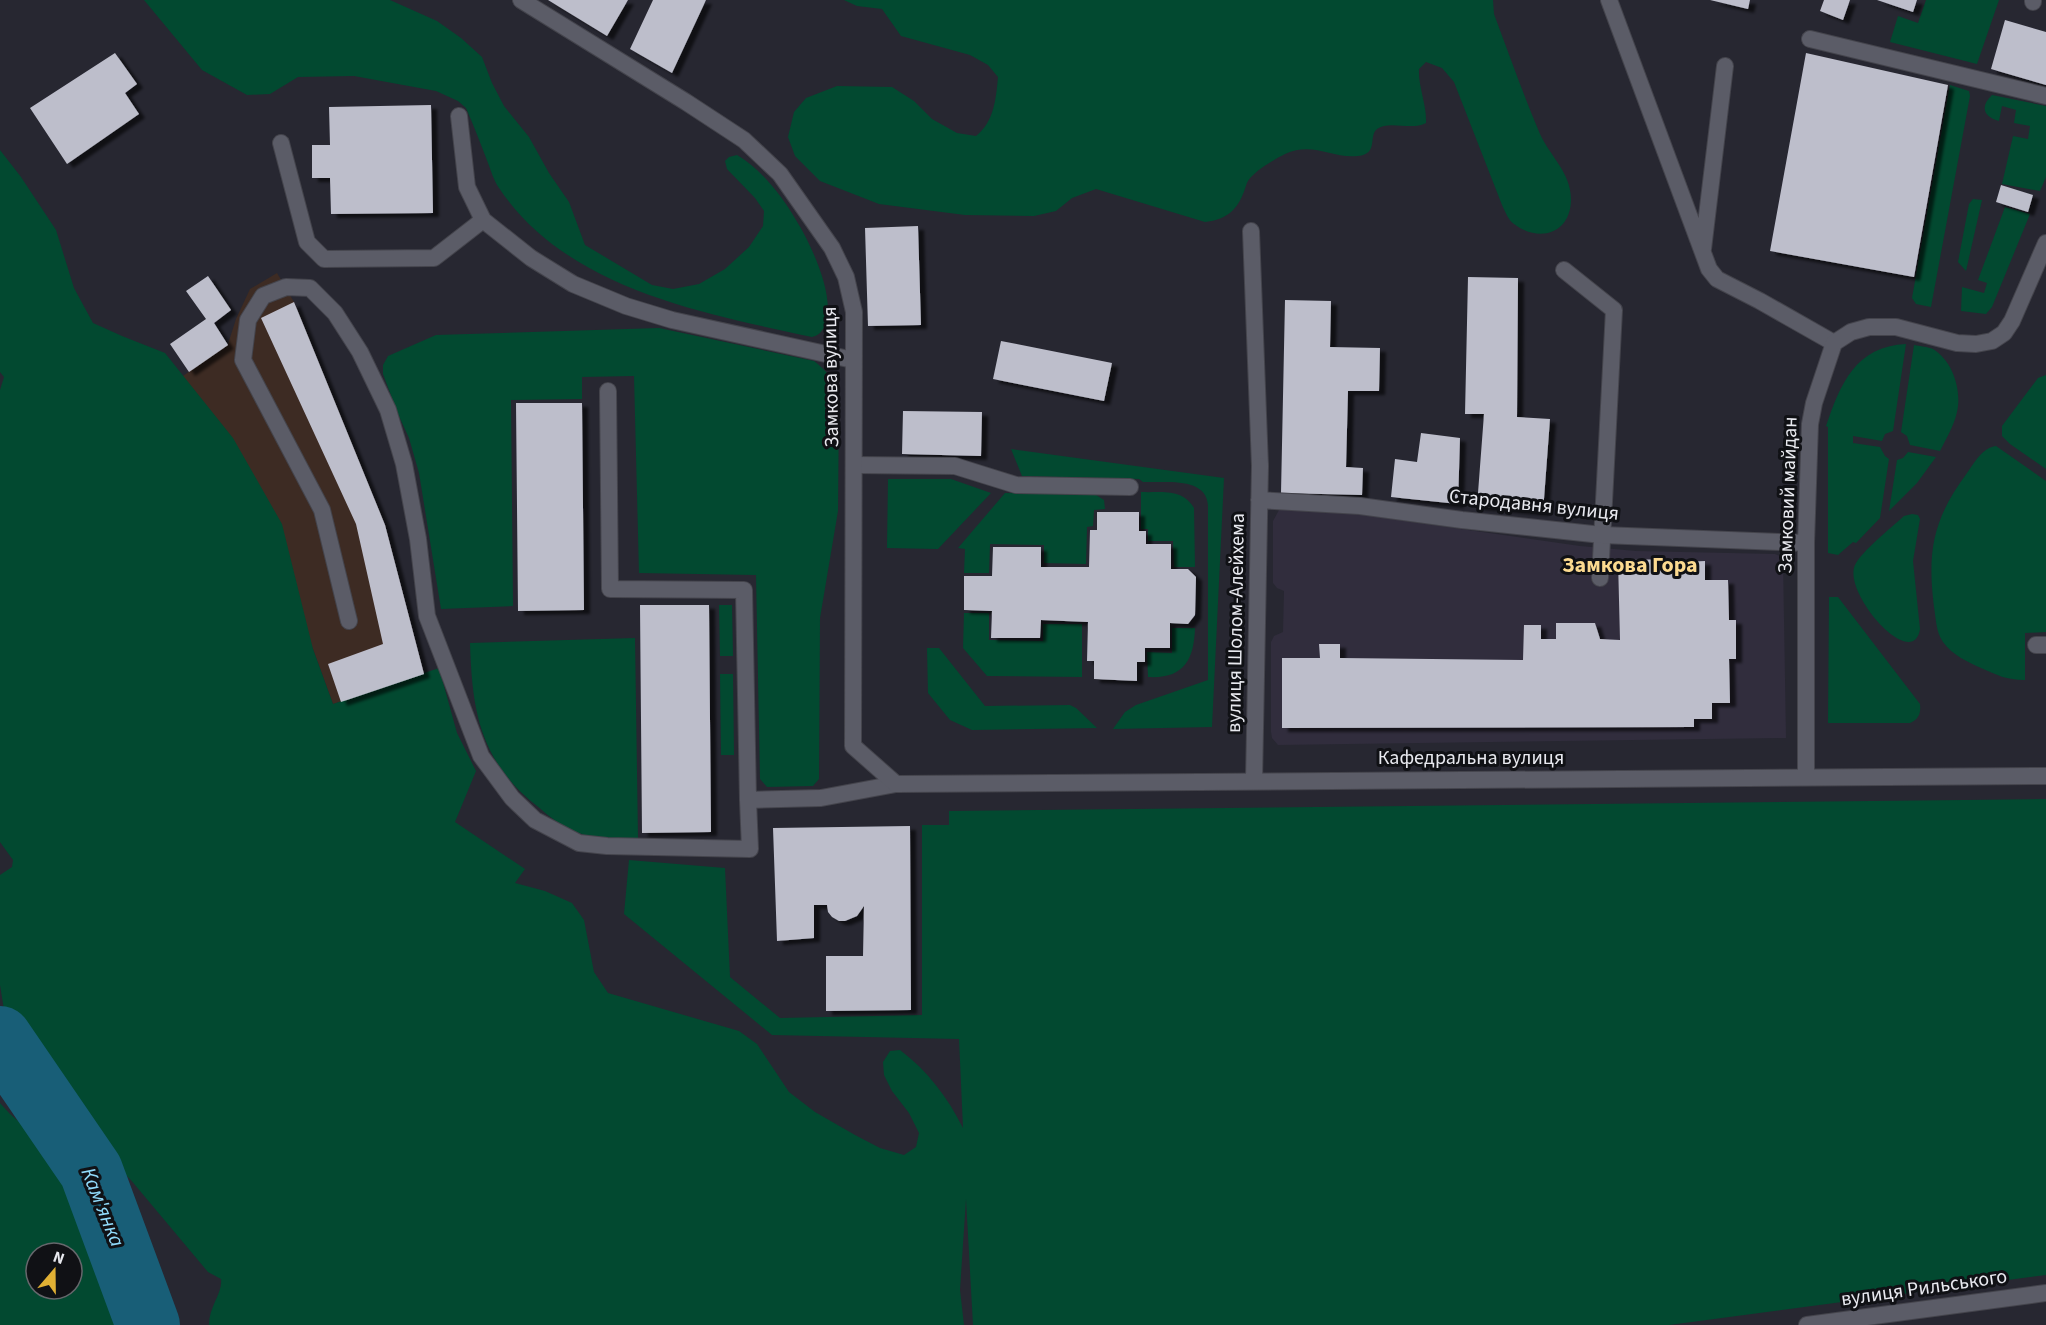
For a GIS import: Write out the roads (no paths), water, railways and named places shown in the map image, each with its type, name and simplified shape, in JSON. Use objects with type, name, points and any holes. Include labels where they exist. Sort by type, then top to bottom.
[{"type":"street","name":"Замкова вулиця","points":[[521,0],[744,140],[780,174],[832,248],[846,277],[854,312],[853,746],[896,784]]},
{"type":"street","points":[[1609,0],[1702,252],[1709,269],[1717,279],[1834,343],[1851,332],[1869,327],[1896,327],[1957,343],[1976,344],[1992,341],[2004,333],[2014,317],[2046,243]]},
{"type":"street","points":[[1810,39],[2046,96]]},
{"type":"street","points":[[1702,252],[1725,66]]},
{"type":"street","points":[[459,116],[467,187],[483,220],[531,258],[573,284],[626,306],[672,320],[853,360]]},
{"type":"street","points":[[281,143],[307,242],[324,259],[434,258],[483,220]]},
{"type":"street","name":"вулиця Шолом-Алейхема","points":[[1251,231],[1260,466],[1254,781]]},
{"type":"street","points":[[1564,270],[1614,310],[1600,578]]},
{"type":"street","points":[[350,621],[322,510],[243,360],[248,320],[263,296],[286,287],[310,288],[334,313],[360,352],[387,410],[404,464],[418,539],[427,616],[481,756],[512,798],[535,820],[579,843],[607,846],[750,849],[744,590],[609,589],[608,392]]},
{"type":"street","name":"Замковий майдан","points":[[1806,777],[1806,543],[1810,424],[1814,403],[1834,343]]},
{"type":"street","points":[[854,465],[955,466],[1016,485],[1130,487]]},
{"type":"street","name":"Стародавня вулиця","points":[[1258,500],[1360,506],[1602,535],[1806,543]]},
{"type":"street","name":"Кафедральна вулиця","points":[[748,800],[821,798],[896,784],[2046,776]]},
{"type":"street","name":"вулиця Рильського","points":[[1807,1325],[2046,1293]]},
{"type":"waterway","name":"Кам'янка","points":[[0,1038],[91,1171],[148,1325]]},
{"type":"district","name":"Замкова Гора","points":[[1630,565]]}]
